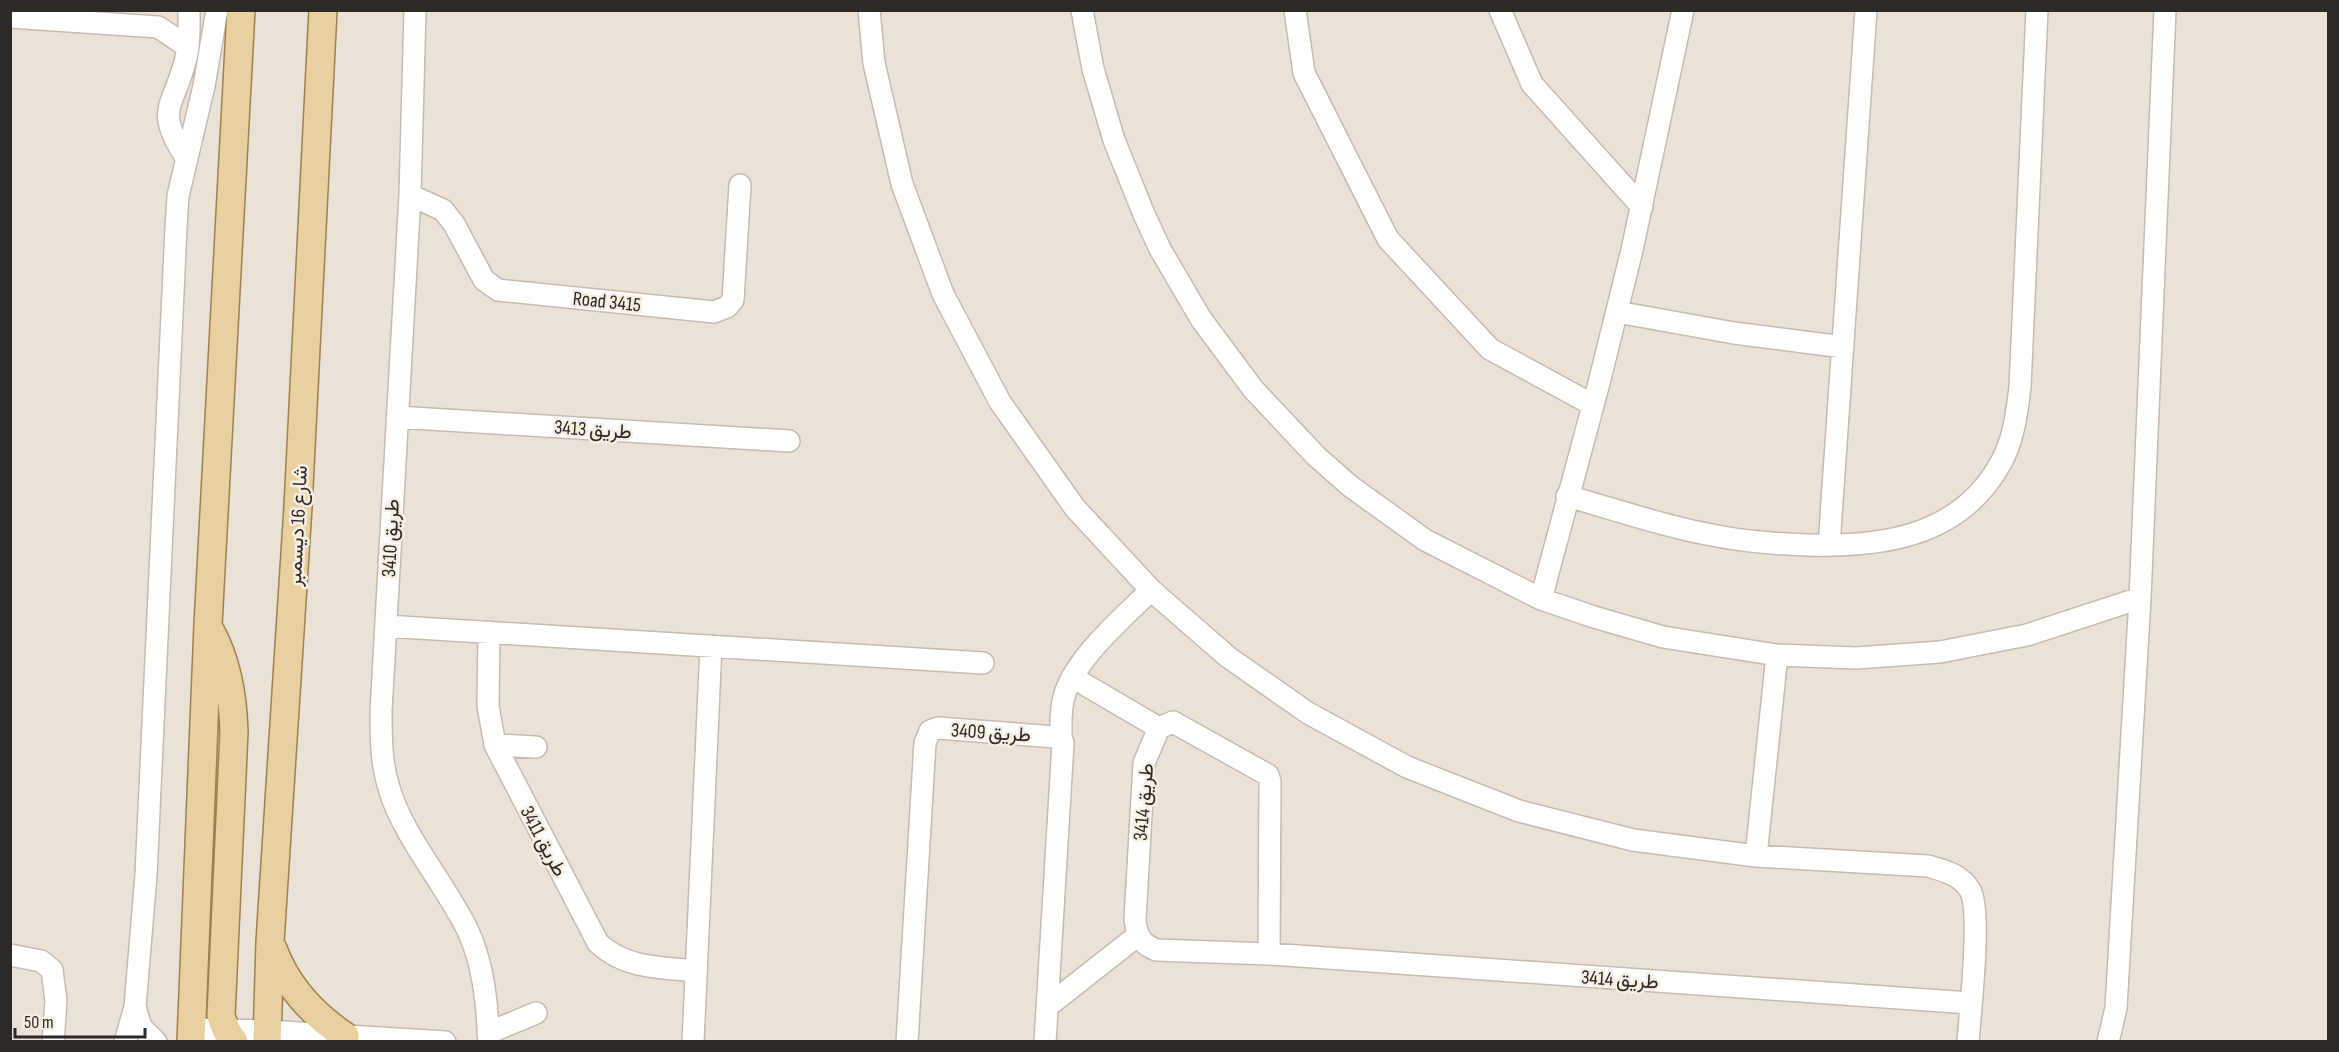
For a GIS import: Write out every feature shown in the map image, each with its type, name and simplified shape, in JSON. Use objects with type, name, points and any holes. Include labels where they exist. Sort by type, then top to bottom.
[{"type":"main road","points":[[191,1035],[208,625],[241,10]]},
{"type":"main road","name":"شارع 16 ديسمبر","points":[[267,1036],[270,942],[290,663],[323,10]]},
{"type":"main road","points":[[208,625],[221,650],[233,703],[234,732],[221,1016],[230,1036]]},
{"type":"main road","points":[[270,942],[287,980],[299,996],[328,1025],[345,1036]]},
{"type":"street","points":[[187,159],[173,138],[168,122],[168,106],[188,47],[189,10]]},
{"type":"street","points":[[156,1041],[141,1027],[136,1017],[135,1007],[146,875],[176,228],[178,196],[204,86],[218,10]]},
{"type":"street","name":"طريق 3410","points":[[415,10],[410,195],[381,711],[381,753],[389,789],[400,815],[469,934],[479,961],[489,1037]]},
{"type":"street","points":[[869,10],[874,63],[902,184],[943,294],[1000,402],[1075,508],[1151,590],[1228,657],[1308,713],[1407,767],[1519,811],[1633,840],[1756,856],[1928,866],[1955,874],[1971,892],[1976,920],[1968,1041]]},
{"type":"street","points":[[1082,10],[1102,105],[1139,203],[1180,285],[1224,352],[1283,423],[1341,479],[1386,514],[1425,540],[1541,599],[1594,617],[1663,637],[1777,654],[1856,658],[1940,652],[2027,635],[2140,598]]},
{"type":"street","points":[[1295,10],[1304,73],[1388,239],[1490,349],[1593,405]]},
{"type":"street","points":[[1500,10],[1532,84],[1642,207]]},
{"type":"street","points":[[1541,599],[1617,312],[1642,207],[1683,10]]},
{"type":"street","points":[[1829,545],[1866,10]]},
{"type":"street","points":[[1567,496],[1719,537],[1785,544],[1829,545],[1897,539],[1933,527],[1971,501],[2001,465],[2018,407],[2022,367],[2037,10]]},
{"type":"street","points":[[2108,1041],[2116,1008],[2140,598],[2165,10]]},
{"type":"street","points":[[10,17],[158,27],[188,47]]},
{"type":"street","name":"Road 3415","points":[[410,195],[443,210],[454,224],[484,280],[498,290],[714,312],[727,307],[733,300],[740,185]]},
{"type":"street","points":[[1617,312],[1734,333],[1843,347]]},
{"type":"street","name":"طريق 3413","points":[[397,417],[789,441]]},
{"type":"street","points":[[1045,1041],[1063,750],[1061,738],[1064,698],[1072,677],[1083,661],[1151,590]]},
{"type":"street","points":[[386,626],[983,663]]},
{"type":"street","name":"طريق 3411","points":[[489,632],[489,713],[495,745],[598,943],[609,954],[623,961],[696,971]]},
{"type":"street","points":[[693,1041],[711,646]]},
{"type":"street","points":[[1756,856],[1777,654]]},
{"type":"street","points":[[1072,677],[1159,728],[1173,722],[1268,774],[1270,782],[1269,954]]},
{"type":"street","name":"طريق 3409","points":[[907,1041],[925,743],[930,731],[938,728],[1061,738]]},
{"type":"street","name":"طريق 3414","points":[[1159,728],[1144,764],[1135,920],[1137,936],[1143,944],[1155,950],[1269,954],[1970,1003]]},
{"type":"street","points":[[495,745],[536,747]]},
{"type":"street","points":[[1048,1006],[1137,936]]},
{"type":"street","points":[[10,955],[41,961],[52,970],[56,1001],[53,1041]]},
{"type":"street","points":[[125,1041],[135,1007]]},
{"type":"street","points":[[489,1037],[536,1013]]},
{"type":"street","points":[[191,1035],[345,1036],[445,1041]]}]
